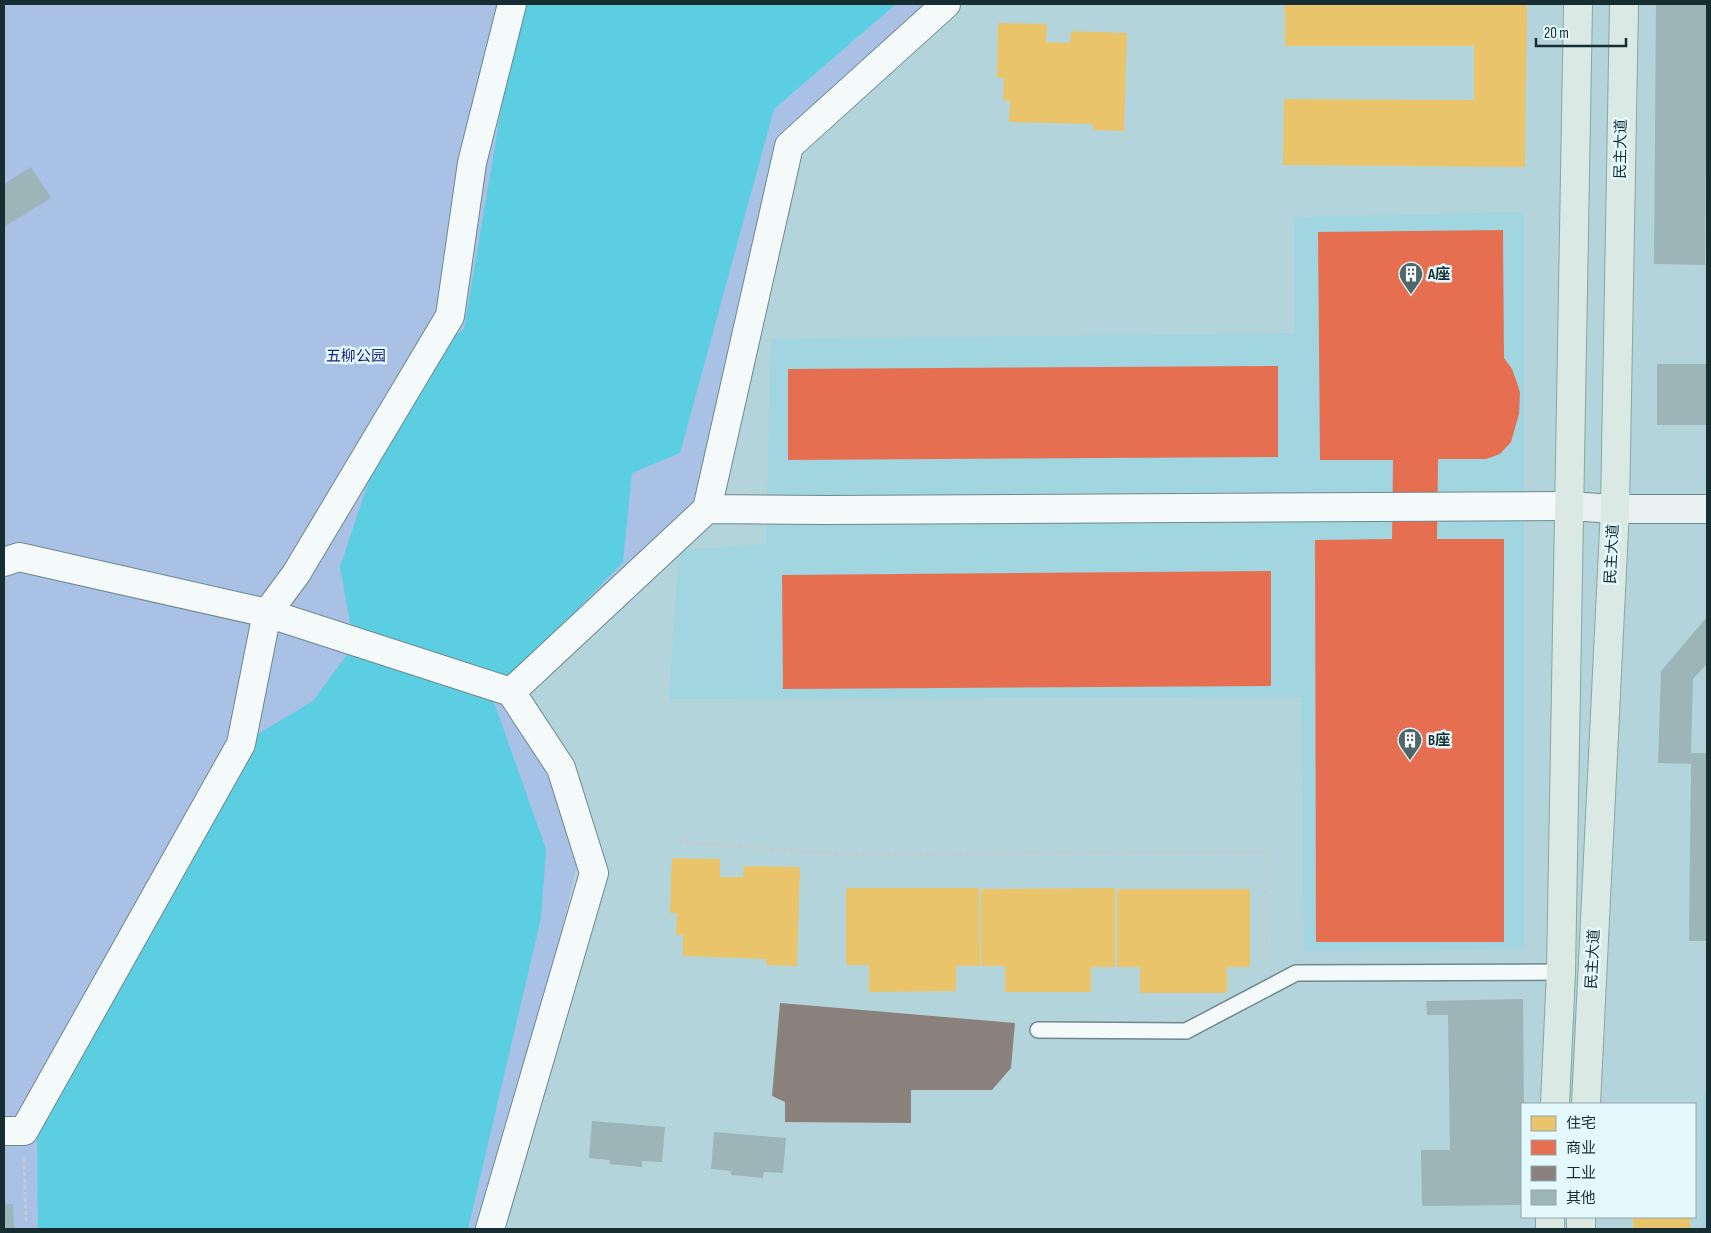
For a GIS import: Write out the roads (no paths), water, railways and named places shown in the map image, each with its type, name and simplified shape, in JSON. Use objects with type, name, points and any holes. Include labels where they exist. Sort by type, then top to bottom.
[{"type":"main road","name":"民主大道","points":[[1555,1103],[1561,972],[1578,4]]},
{"type":"main road","name":"民主大道","points":[[1586,1103],[1615,509],[1624,4]]},
{"type":"street","points":[[14,1131],[242,744],[267,613],[296,574],[450,316],[472,163],[512,4]]},
{"type":"street","points":[[508,691],[707,509],[789,146],[946,4]]},
{"type":"street","points":[[707,509],[1569,506],[1615,509],[1707,509]]},
{"type":"street","points":[[4,562],[19,557],[267,613],[508,691],[561,768],[594,873],[490,1229]]},
{"type":"lane","points":[[1038,1030],[1186,1031],[1296,973],[1561,972]]},
{"type":"place","name":"A座","points":[[1411,295]]},
{"type":"place","name":"B座","points":[[1410,761]]},
{"type":"park label","name":"五柳公园","points":[[356,356]]}]
